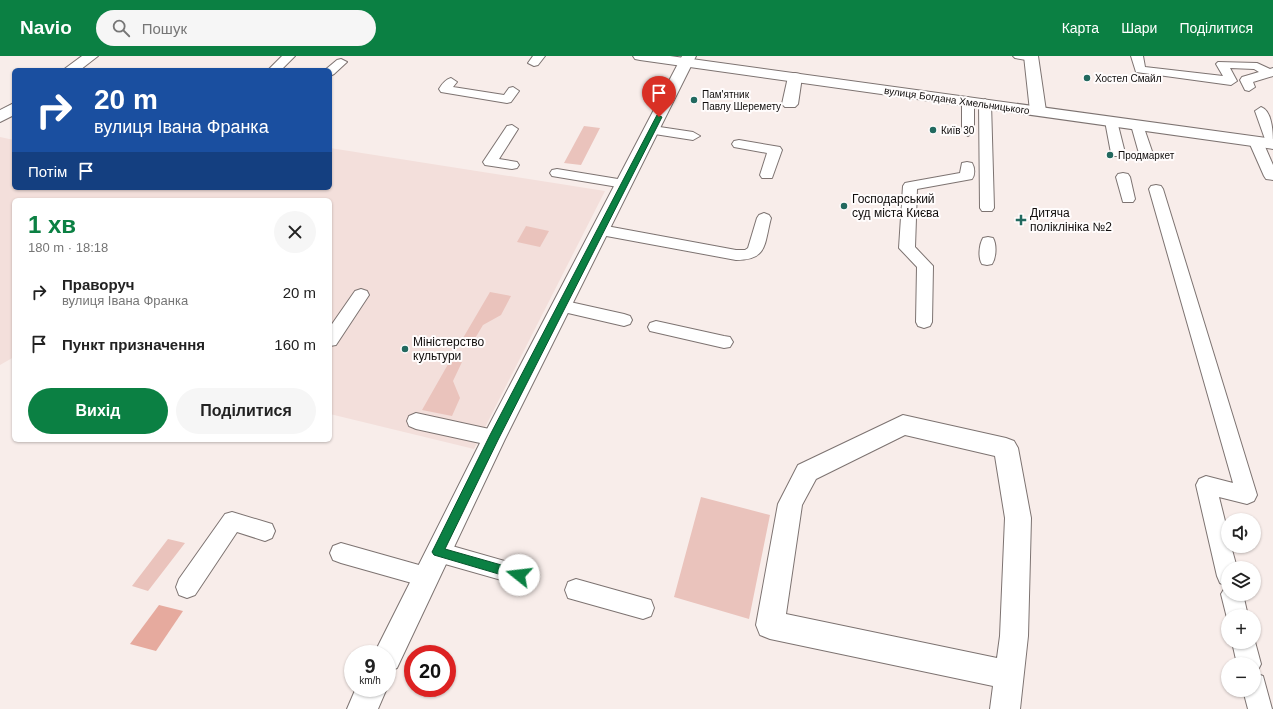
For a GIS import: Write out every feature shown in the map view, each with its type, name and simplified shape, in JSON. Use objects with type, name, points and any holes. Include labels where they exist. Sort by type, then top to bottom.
[{"type":"street","points":[[73,68],[91,56]]},
{"type":"street","name":"вулиця Богдана Хмельницького","points":[[640,56],[687,59],[795,78],[985,103],[1256,142],[1273,143]]},
{"type":"street","points":[[1027,57],[1038,111]]},
{"type":"street","points":[[393,645],[494,438],[600,230],[653,130],[687,59]]},
{"type":"street","points":[[790,104],[795,78]]},
{"type":"street","points":[[0,117],[12,109]]},
{"type":"street","points":[[1005,709],[1014,636],[1018,518],[1006,448],[903,425],[807,472],[790,504],[770,625],[1009,675]]},
{"type":"street","points":[[362,709],[368,697]]},
{"type":"lane","points":[[276,68],[289,56]]},
{"type":"lane","points":[[1137,56],[1140,70],[1231,81],[1222,64],[1257,66],[1270,73]]},
{"type":"lane","points":[[332,70],[341,62]]},
{"type":"lane","points":[[1249,87],[1246,80],[1270,73]]},
{"type":"lane","points":[[451,82],[445,89],[507,99],[513,91]]},
{"type":"lane","points":[[968,101],[968,132]]},
{"type":"lane","points":[[985,103],[987,208]]},
{"type":"lane","points":[[1261,111],[1273,143]]},
{"type":"lane","points":[[1111,121],[1118,153]]},
{"type":"lane","points":[[1137,125],[1147,157]]},
{"type":"lane","points":[[512,129],[490,162],[512,165]]},
{"type":"lane","points":[[653,130],[693,136]]},
{"type":"lane","points":[[1256,142],[1271,176]]},
{"type":"lane","points":[[739,144],[775,150],[767,175]]},
{"type":"lane","points":[[924,322],[925,266],[907,248],[910,186],[967,176],[967,166]]},
{"type":"lane","points":[[557,173],[624,184]]},
{"type":"lane","points":[[1123,177],[1128,199]]},
{"type":"lane","points":[[1156,189],[1247,495],[1206,485],[1224,561]]},
{"type":"lane","points":[[600,230],[736,255],[749,255],[756,250],[764,218]]},
{"type":"lane","points":[[987,260],[988,242]]},
{"type":"lane","points":[[332,337],[361,295]]},
{"type":"lane","points":[[561,306],[624,320]]},
{"type":"lane","points":[[656,327],[724,342]]},
{"type":"lane","points":[[416,421],[494,438]]},
{"type":"lane","points":[[186,587],[232,521],[265,531]]},
{"type":"lane","points":[[341,552],[426,578]]},
{"type":"lane","points":[[438,552],[519,575]]},
{"type":"lane","points":[[576,590],[643,608]]},
{"type":"lane","points":[[1257,697],[1260,709]]},
{"type":"shaded area","points":[[584,126],[600,128],[581,165],[564,163]]},
{"type":"shaded area","points":[[0,137],[12,140],[12,190],[332,190],[332,148],[605,191],[474,449],[332,414],[332,198],[12,198],[12,358],[0,365]]},
{"type":"shaded area","points":[[526,226],[549,231],[540,247],[517,242]]},
{"type":"shaded area","points":[[490,292],[511,296],[501,315],[483,325],[474,340],[463,338]]},
{"type":"shaded area","points":[[451,359],[462,362],[453,381],[460,398],[452,416],[422,410]]},
{"type":"shaded area","points":[[701,497],[770,515],[749,619],[674,597]]},
{"type":"shaded area","points":[[168,539],[185,543],[148,591],[132,586]]},
{"type":"shaded area","points":[[159,605],[183,611],[156,651],[130,644]]},
{"type":"place","name":"Хостел Смайл","points":[[1087,78]]},
{"type":"place","name":"Пам'ятник Павлу Шеремету","points":[[694,100]]},
{"type":"place","name":"Київ 30","points":[[933,130]]},
{"type":"place","name":"Продмаркет","points":[[1110,155]]},
{"type":"place","name":"Господарський суд міста Києва","points":[[844,206]]},
{"type":"place","name":"Дитяча поліклініка №2","points":[[1021,220]]},
{"type":"place","name":"Міністерство культури","points":[[405,349]]},
{"type":"route","points":[[519,575],[438,552],[494,438],[659,117]]}]
